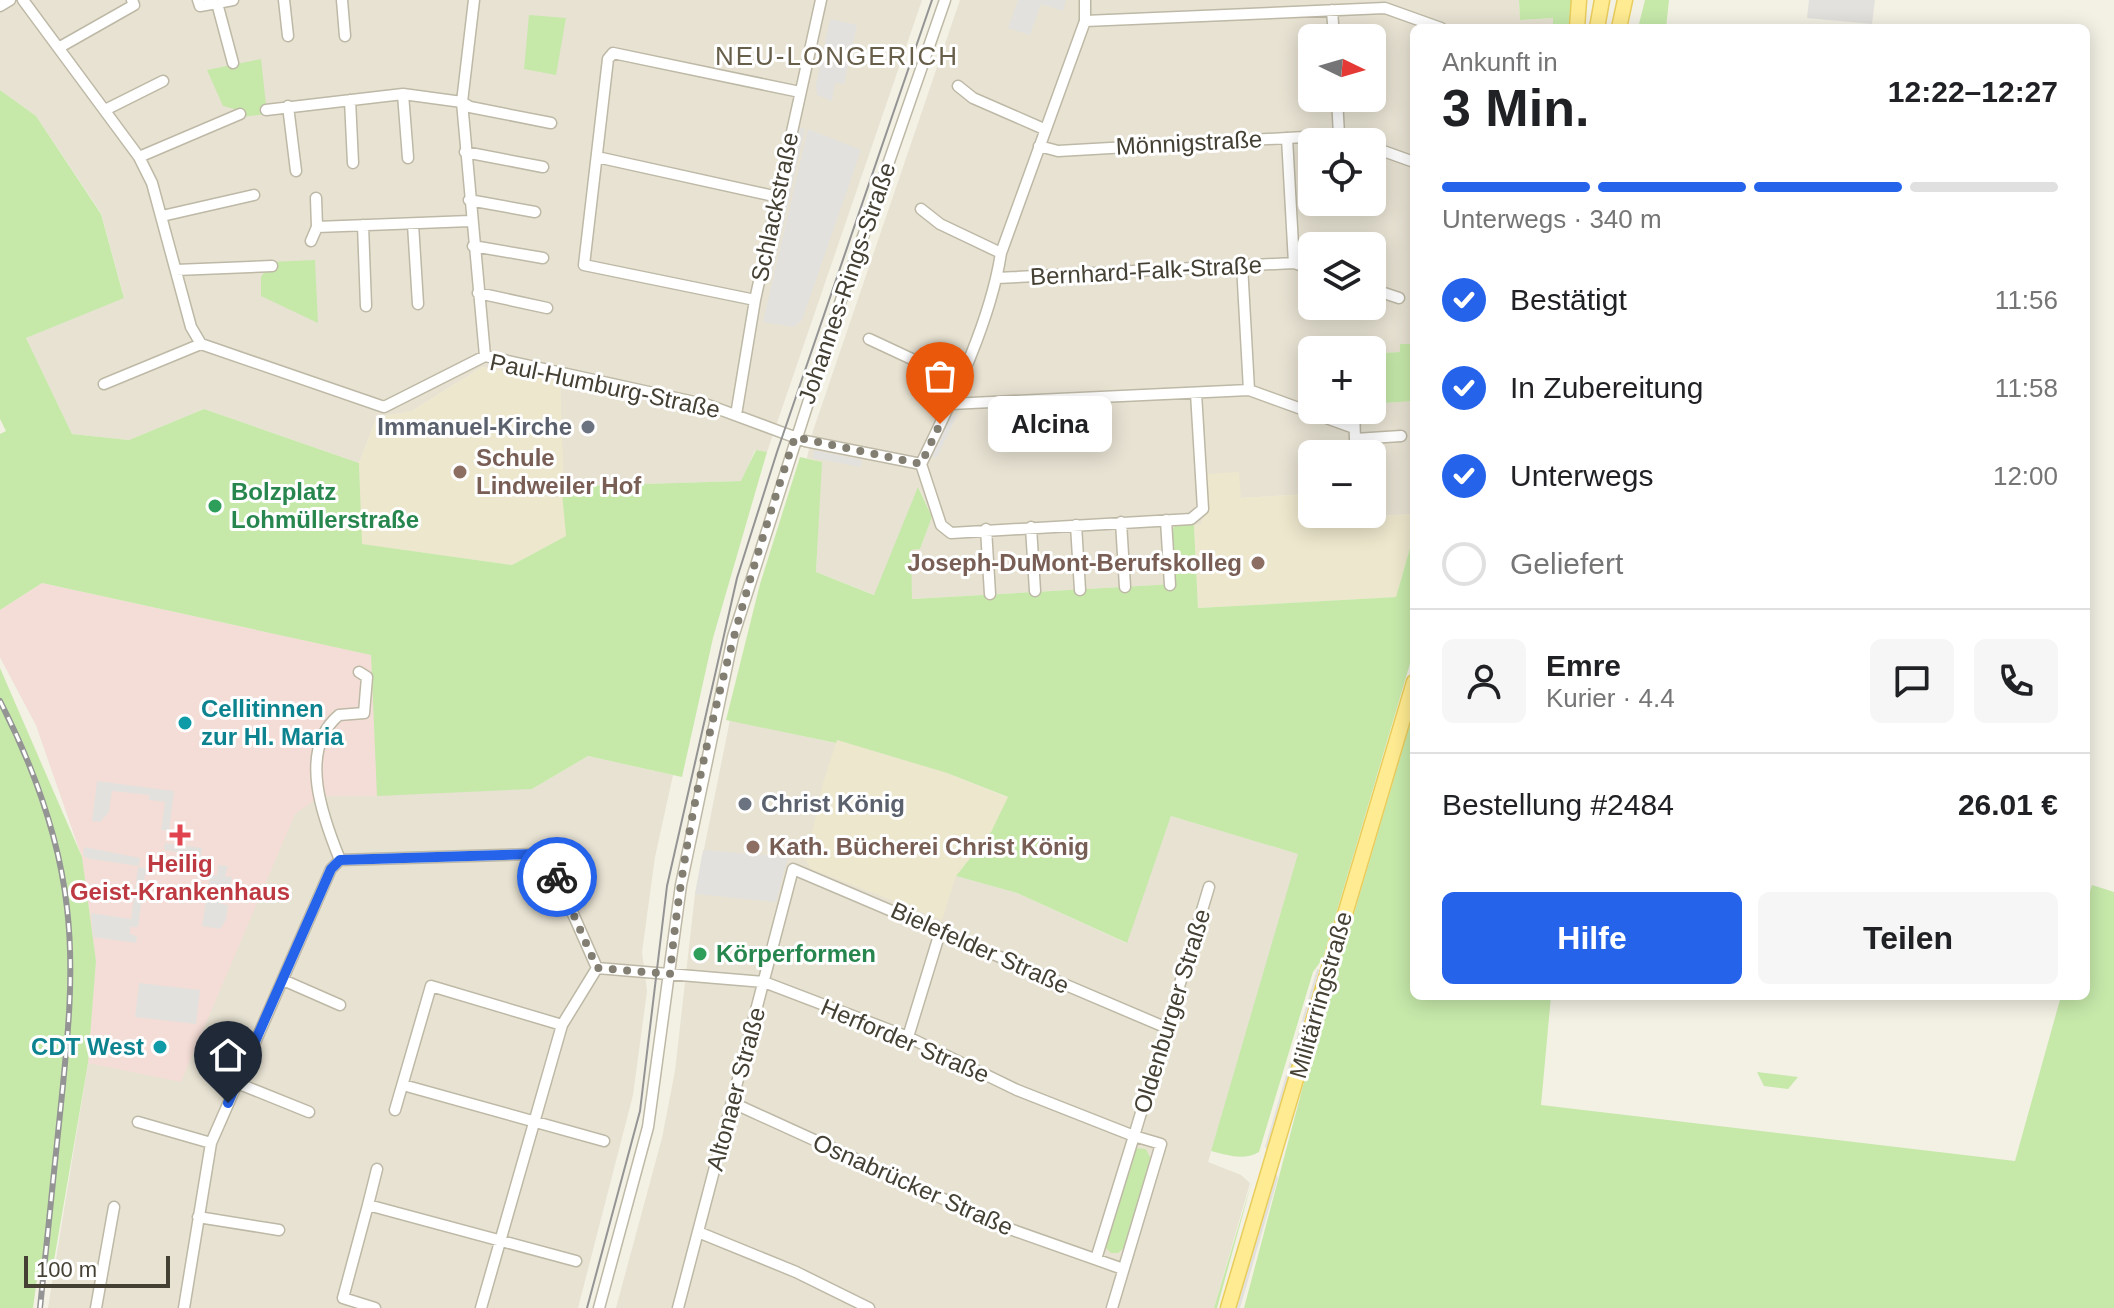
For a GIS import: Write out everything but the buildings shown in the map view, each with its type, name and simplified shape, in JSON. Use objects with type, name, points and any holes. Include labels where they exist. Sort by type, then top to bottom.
[{"type":"main road","points":[[1577,24],[1579,0]]},
{"type":"main road","points":[[1598,24],[1602,0]]},
{"type":"main road","points":[[1620,24],[1625,0]]},
{"type":"main road","name":"Militärringstraße","points":[[1228,1308],[1410,695]]},
{"type":"street","points":[[0,6],[10,0]]},
{"type":"street","points":[[23,0],[139,157],[162,216],[191,327],[201,344],[104,384]]},
{"type":"street","points":[[60,47],[134,5],[132,0]]},
{"type":"street","points":[[198,0],[200,6],[233,0]]},
{"type":"street","points":[[284,0],[288,36]]},
{"type":"street","points":[[342,0],[345,36]]},
{"type":"street","points":[[474,0],[462,102],[470,221],[485,356]]},
{"type":"street","name":"Schlackstraße","points":[[736,415],[755,300],[821,0]]},
{"type":"street","name":"Johannes-Rings-Straße","points":[[599,1308],[648,1127],[681,885],[733,637],[795,437],[945,0]]},
{"type":"street","points":[[1085,0],[1085,21],[1001,253],[997,278],[950,404],[921,464],[945,529],[951,533],[1191,519],[1203,509],[1196,393]]},
{"type":"street","points":[[217,3],[233,63]]},
{"type":"street","points":[[1085,21],[1332,10],[1384,4],[1432,24]]},
{"type":"street","points":[[1332,10],[1333,24]]},
{"type":"street","points":[[755,300],[584,265],[608,59],[613,53],[800,92]]},
{"type":"street","points":[[105,110],[163,81]]},
{"type":"street","points":[[958,86],[973,98],[1044,129]]},
{"type":"street","points":[[403,94],[408,158]]},
{"type":"street","points":[[266,110],[403,94],[462,102],[470,107],[551,123]]},
{"type":"street","points":[[350,100],[353,163]]},
{"type":"street","points":[[288,106],[296,171]]},
{"type":"street","points":[[139,157],[240,114]]},
{"type":"street","name":"Mönnigstraße","points":[[1039,146],[1058,151],[1298,137]]},
{"type":"street","name":"Bernhard-Falk-Straße","points":[[1287,138],[1294,263]]},
{"type":"street","points":[[465,152],[543,167]]},
{"type":"street","points":[[1386,152],[1410,161]]},
{"type":"street","points":[[597,157],[778,197]]},
{"type":"street","points":[[162,216],[254,195]]},
{"type":"street","points":[[311,241],[317,227],[316,198]]},
{"type":"street","points":[[469,200],[535,212]]},
{"type":"street","points":[[921,209],[940,224],[1001,253]]},
{"type":"street","points":[[317,227],[470,221]]},
{"type":"street","points":[[413,224],[418,304]]},
{"type":"street","points":[[363,225],[366,306]]},
{"type":"street","points":[[473,246],[543,258]]},
{"type":"street","name":"Bernhard-Falk-Straße","points":[[997,278],[1298,264]]},
{"type":"street","points":[[1242,265],[1249,390]]},
{"type":"street","points":[[176,270],[272,266]]},
{"type":"street","points":[[478,293],[547,308]]},
{"type":"street","points":[[1386,294],[1399,298]]},
{"type":"street","points":[[869,339],[959,381]]},
{"type":"street","name":"Paul-Humburg-Straße","points":[[201,344],[376,407],[397,403],[485,356],[679,398],[795,437],[921,464]]},
{"type":"street","points":[[950,404],[1249,390],[1354,428]]},
{"type":"street","points":[[1354,424],[1355,439],[1401,436]]},
{"type":"street","points":[[1166,520],[1170,585]]},
{"type":"street","points":[[1121,522],[1125,587]]},
{"type":"street","points":[[1076,525],[1080,590]]},
{"type":"street","points":[[1031,527],[1035,591]]},
{"type":"street","points":[[986,529],[990,594]]},
{"type":"street","points":[[340,860],[320,805],[321,735],[339,715],[364,713],[367,677],[359,672]]},
{"type":"street","points":[[184,1308],[211,1143],[331,869],[340,860],[535,854],[547,861],[554,871],[597,968],[562,1025],[481,1308]]},
{"type":"street","name":"Bielefelder Straße","points":[[793,869],[941,929],[1046,978],[1167,1028]]},
{"type":"street","name":"Altonaer Straße","points":[[678,1308],[793,869]]},
{"type":"street","name":"Oldenburger Straße","points":[[1096,1259],[1209,887]]},
{"type":"street","points":[[908,1037],[941,929]]},
{"type":"street","name":"Herforder Straße","points":[[597,968],[764,982],[908,1037],[1017,1090],[1134,1136]]},
{"type":"street","points":[[283,980],[340,1005]]},
{"type":"street","points":[[395,1110],[431,986],[562,1025]]},
{"type":"street","points":[[237,1083],[309,1112]]},
{"type":"street","points":[[403,1085],[604,1141]]},
{"type":"street","name":"Osnabrücker Straße","points":[[733,1103],[1007,1228],[1096,1259]]},
{"type":"street","points":[[138,1122],[211,1143]]},
{"type":"street","name":"Oldenburger Straße","points":[[1112,1308],[1161,1144],[1134,1136]]},
{"type":"street","points":[[375,1308],[343,1298],[377,1169]]},
{"type":"street","points":[[368,1205],[576,1261]]},
{"type":"street","points":[[96,1308],[114,1207]]},
{"type":"street","points":[[198,1217],[279,1230]]},
{"type":"street","points":[[698,1232],[796,1272],[869,1308]]},
{"type":"street","points":[[1096,1259],[1123,1269]]},
{"type":"shaded area","points":[[0,0],[922,0],[767,452],[755,450],[742,481],[578,486],[561,481],[560,381],[482,367],[412,411],[377,417],[359,463],[204,409],[129,440],[72,434],[26,338],[124,297],[101,213],[36,116],[0,90]]},
{"type":"shaded area","points":[[960,0],[1519,0],[1520,20],[1553,18],[1553,24],[1410,24],[1410,344],[1401,344],[1401,352],[1386,353],[1386,336],[1298,336],[1298,424],[1386,424],[1386,403],[1410,401],[1410,514],[1386,516],[1386,440],[1298,440],[1298,495],[1240,498],[1207,507],[1201,525],[1176,525],[1175,584],[911,599],[911,550],[920,549],[932,517],[919,488],[875,595],[816,572],[821,462],[807,458],[813,431]]},
{"type":"shaded area","points":[[1018,0],[1066,0],[1063,11],[1041,4],[1030,35],[1008,28]]},
{"type":"shaded area","points":[[1809,0],[1875,0],[1872,24],[1807,18]]},
{"type":"shaded area","points":[[830,19],[857,25],[844,84],[835,83],[832,101],[817,95],[816,85]]},
{"type":"shaded area","points":[[797,127],[805,129],[772,275],[764,273]]},
{"type":"shaded area","points":[[808,129],[861,150],[802,320],[794,327],[763,322]]},
{"type":"shaded area","name":"Schule Lindweiler Hof","points":[[482,367],[560,381],[566,536],[512,565],[361,544],[359,463],[377,417],[412,411]]},
{"type":"shaded area","points":[[957,415],[937,457],[929,457],[948,417]]},
{"type":"shaded area","points":[[814,450],[862,460],[861,467],[813,458]]},
{"type":"shaded area","name":"Joseph-DuMont-Berufskolleg","points":[[1239,472],[1241,498],[1298,495],[1298,528],[1386,528],[1386,516],[1410,514],[1410,548],[1396,597],[1198,608],[1194,525],[1201,524],[1208,507],[1207,474]]},
{"type":"shaded area","name":"Heilig Geist-Krankenhaus","points":[[42,583],[372,655],[377,796],[321,796],[295,814],[181,1082],[88,1063],[96,961],[82,857],[36,725],[0,657],[0,610]]},
{"type":"shaded area","points":[[0,610],[532,789],[588,756],[673,775],[655,857],[642,952],[647,991],[633,1095],[578,1308],[48,1308],[88,1063],[96,961],[82,857],[36,725],[0,657]]},
{"type":"shaded area","points":[[730,720],[835,743],[837,740],[947,773],[991,832],[956,876],[1017,893],[1126,943],[1171,816],[1299,854],[1208,1162],[1241,1175],[1250,1183],[1214,1308],[616,1308],[662,1138],[675,1071],[695,894]]},
{"type":"shaded area","points":[[837,740],[947,773],[1009,798],[991,832],[956,876],[942,920],[811,869],[806,861],[823,783]]},
{"type":"shaded area","points":[[97,781],[174,791],[169,831],[161,830],[165,802],[149,800],[149,795],[112,791],[109,812],[100,822],[92,821]]},
{"type":"shaded area","points":[[165,843],[202,848],[201,856],[164,850]]},
{"type":"shaded area","points":[[84,847],[140,858],[139,866],[90,859],[83,856]]},
{"type":"shaded area","points":[[703,850],[788,857],[776,902],[695,894]]},
{"type":"shaded area","points":[[218,865],[228,866],[225,876],[232,877],[229,900],[221,900],[221,904],[228,905],[226,920],[220,929],[202,926],[210,875],[217,875]]},
{"type":"shaded area","points":[[138,867],[146,868],[138,927],[130,927],[130,934],[137,936],[136,943],[93,937],[91,913],[131,919]]},
{"type":"shaded area","points":[[1317,969],[1323,971],[1269,1152],[1265,1147]]},
{"type":"shaded area","points":[[139,983],[200,990],[196,1024],[135,1017]]},
{"type":"shaded area","points":[[1275,1171],[1278,1178],[1240,1308],[1235,1308]]},
{"type":"green space","points":[[1519,0],[1572,0],[1570,24],[1553,24],[1553,18],[1520,20]]},
{"type":"green space","points":[[1645,0],[1669,0],[1666,24],[1639,24]]},
{"type":"green space","points":[[529,15],[566,18],[556,75],[524,69]]},
{"type":"green space","points":[[261,59],[267,114],[241,117],[238,110],[223,106],[207,70]]},
{"type":"green space","points":[[0,90],[36,116],[101,214],[124,298],[26,338],[72,434],[129,440],[204,409],[359,463],[362,544],[512,565],[566,536],[561,481],[578,486],[741,481],[756,450],[767,452],[713,638],[682,777],[588,756],[532,789],[377,796],[371,655],[42,583],[0,610],[0,434],[6,431],[0,419]]},
{"type":"green space","points":[[315,260],[318,323],[261,296],[261,277],[271,262]]},
{"type":"green space","points":[[1400,344],[1410,344],[1410,401],[1386,403],[1386,353],[1400,352]]},
{"type":"green space","points":[[800,457],[822,462],[816,572],[874,595],[918,487],[932,517],[920,549],[911,550],[912,599],[1174,584],[1171,531],[1176,525],[1194,525],[1198,608],[1396,597],[1410,548],[1410,664],[1323,958],[1313,972],[1259,1152],[1241,1157],[1211,1151],[1298,854],[1171,816],[1127,943],[1017,893],[956,876],[991,832],[1008,797],[947,773],[837,740],[836,743],[726,720],[760,584]]},
{"type":"green space","points":[[0,668],[82,857],[96,961],[88,1063],[51,1278],[37,1278],[33,1308],[0,1308]]},
{"type":"green space","points":[[1410,725],[1410,1000],[1551,1000],[1541,1105],[2015,1161],[2060,1000],[2090,1000],[2092,885],[2114,892],[2114,1308],[1244,1308],[1303,1086]]},
{"type":"green space","points":[[1757,1072],[1798,1077],[1788,1089],[1764,1086]]},
{"type":"green space","points":[[1135,1148],[1146,1149],[1151,1159],[1125,1247],[1118,1253],[1111,1253],[1104,1246]]},
{"type":"green space","points":[[1252,1181],[1217,1308],[1214,1308]]},
{"type":"tram line","points":[[587,1308],[640,1111],[667,886],[737,578],[932,0]]},
{"type":"railway","points":[[0,701],[34,776],[51,828],[63,881],[69,934],[67,1037],[40,1308]]},
{"type":"way so far","points":[[557,877],[597,968],[670,974],[681,885],[715,713],[749,579],[795,437],[921,464],[940,424]]},
{"type":"place","name":"Alcina","points":[[940,424]]},
{"type":"place","name":"Immanuel-Kirche","points":[[588,427]]},
{"type":"place","name":"Schule Lindweiler Hof","points":[[460,472]]},
{"type":"place","name":"Bolzplatz Lohmüllerstraße","points":[[215,506]]},
{"type":"place","name":"Joseph-DuMont-Berufskolleg","points":[[1258,563]]},
{"type":"place","name":"Cellitinnen zur Hl. Maria","points":[[185,723]]},
{"type":"place","name":"Christ König","points":[[745,804]]},
{"type":"place","name":"Heilig Geist-Krankenhaus","points":[[180,835]]},
{"type":"place","name":"Kath. Bücherei Christ König","points":[[753,847]]},
{"type":"place","name":"Körperformen","points":[[700,954]]},
{"type":"place","name":"CDT West","points":[[160,1047]]},
{"type":"district","name":"NEU-LONGERICH","points":[[837,56]]},
{"type":"route","points":[[228,1103],[331,869],[340,860],[535,854],[547,861],[557,877]]}]
